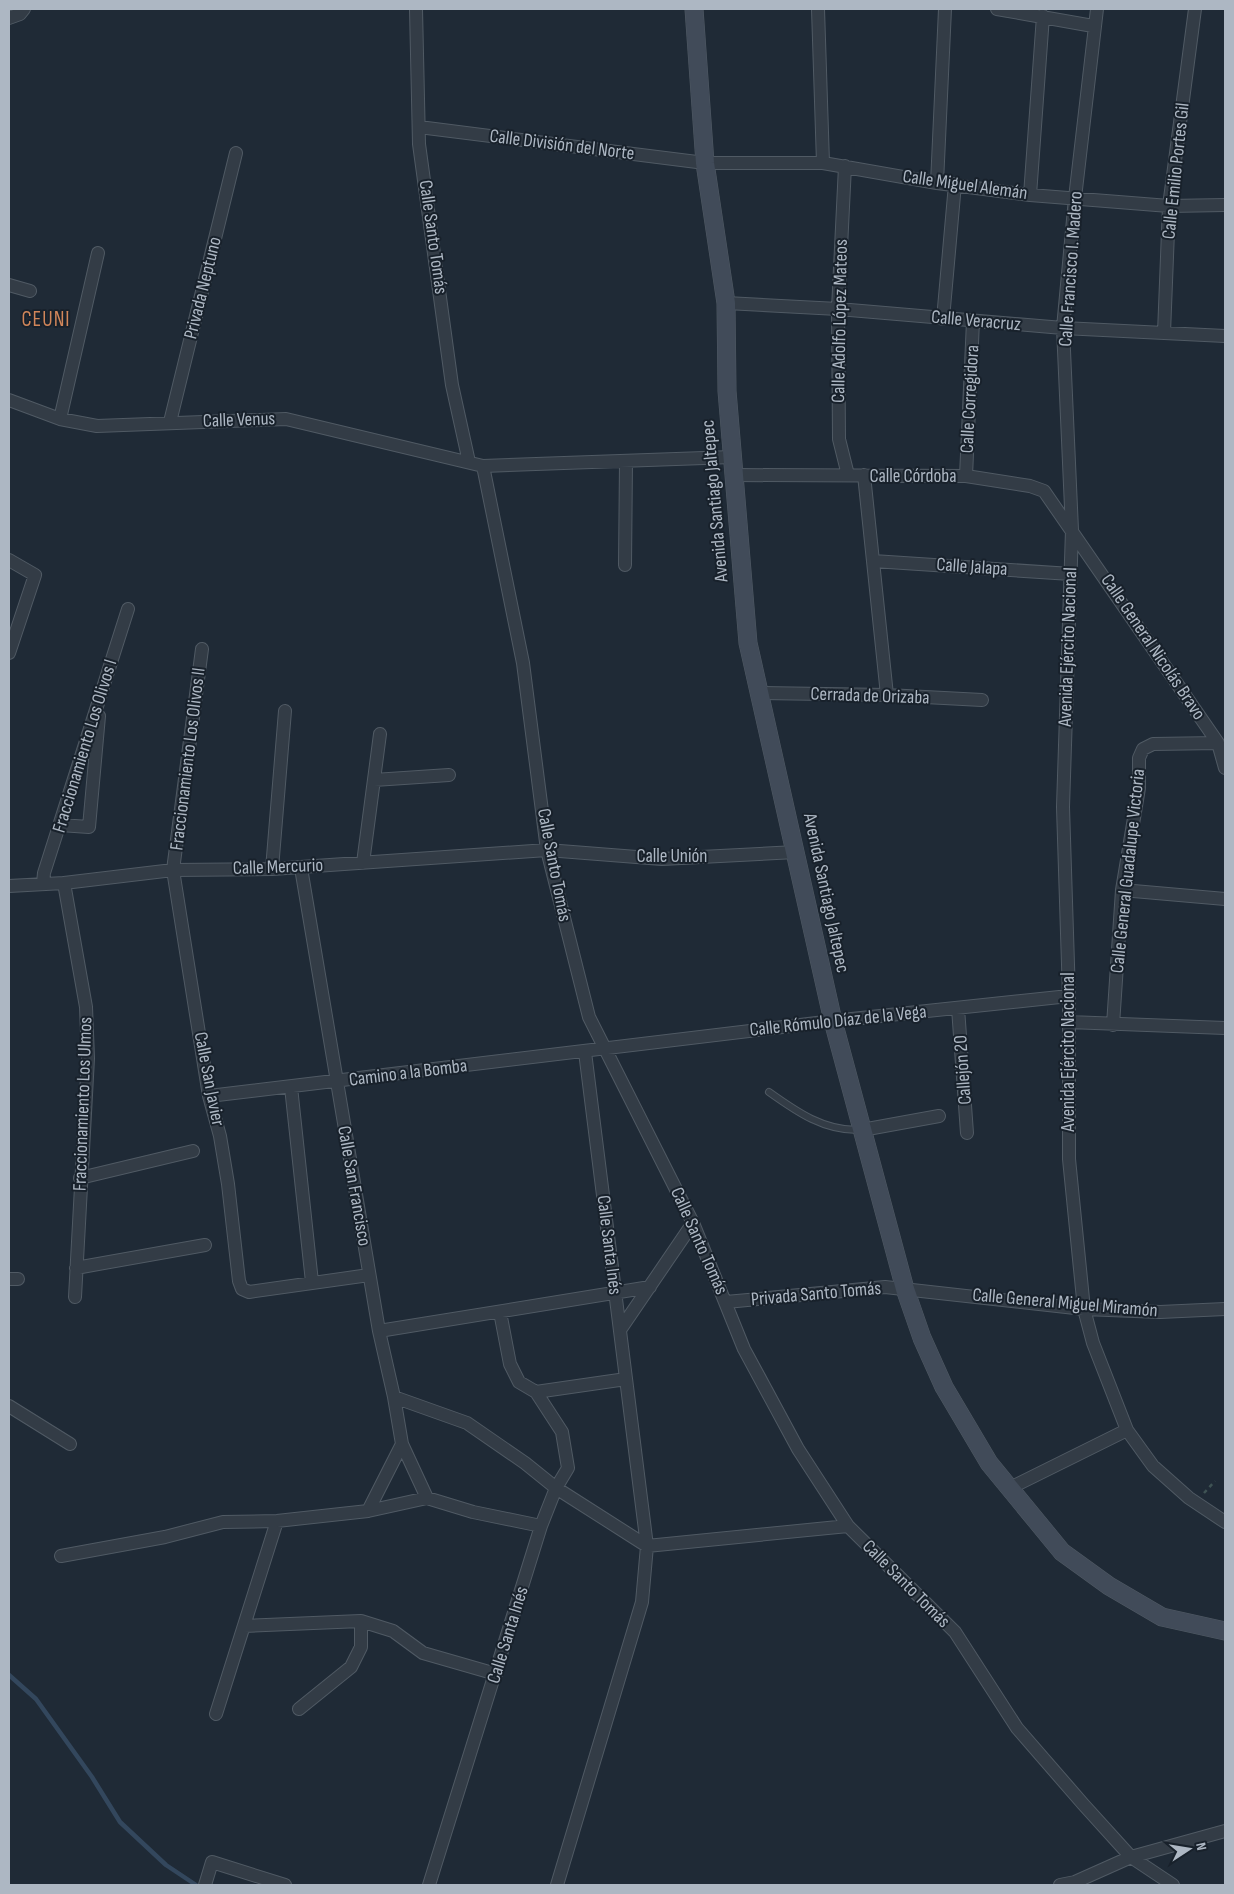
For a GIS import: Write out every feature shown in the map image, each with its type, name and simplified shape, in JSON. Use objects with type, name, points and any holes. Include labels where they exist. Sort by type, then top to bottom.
[{"type":"street","name":"Calle Santo Tomás","points":[[416,9],[419,144],[452,385],[469,462]]},
{"type":"street","name":"Avenida Santiago Jaltepec","points":[[694,9],[705,163],[726,303],[727,391],[748,643],[833,1021],[905,1289],[922,1338],[944,1386],[988,1463],[1062,1552],[1109,1586],[1162,1617],[1225,1631]]},
{"type":"street","points":[[818,9],[823,164]]},
{"type":"street","points":[[937,183],[946,9]]},
{"type":"street","points":[[997,9],[1053,14],[1093,26]]},
{"type":"street","name":"Calle Francisco I. Madero","points":[[1072,530],[1063,328],[1093,26],[1097,9]]},
{"type":"street","name":"Calle Emilio Portes Gil","points":[[1164,333],[1169,206],[1195,9]]},
{"type":"street","points":[[1030,194],[1053,14]]},
{"type":"street","name":"Calle División del Norte","points":[[419,127],[705,163]]},
{"type":"street","name":"Privada Neptuno","points":[[170,422],[236,153]]},
{"type":"street","name":"Calle Miguel Alemán","points":[[705,163],[823,164],[845,166],[937,183],[1030,194],[1169,206],[1225,205]]},
{"type":"street","name":"Calle Adolfo López Mateos","points":[[845,166],[838,309],[839,439],[848,475]]},
{"type":"street","points":[[944,318],[955,184]]},
{"type":"street","points":[[60,419],[98,253]]},
{"type":"street","points":[[9,285],[30,291]]},
{"type":"street","name":"Calle Veracruz","points":[[726,303],[838,309],[1063,328],[1225,336]]},
{"type":"street","name":"Calle Corregidora","points":[[966,476],[974,321]]},
{"type":"street","name":"Calle Venus","points":[[9,400],[60,419],[97,426],[286,419],[469,462]]},
{"type":"street","name":"Calle Córdoba","points":[[469,462],[483,466],[626,462],[732,466],[864,476],[966,476],[1030,486],[1044,491],[1072,530]]},
{"type":"street","points":[[625,565],[626,462]]},
{"type":"street","name":"Calle Santo Tomás","points":[[483,466],[524,663],[547,850],[589,1017],[693,1223],[744,1349],[798,1449],[848,1526],[955,1632],[1017,1728],[1131,1857],[1173,1885]]},
{"type":"street","points":[[864,476],[887,695]]},
{"type":"street","name":"Avenida Ejército Nacional","points":[[1072,530],[1063,807],[1069,996],[1069,1159],[1084,1309],[1093,1342],[1127,1430],[1153,1466],[1189,1498],[1225,1522]]},
{"type":"street","name":"Calle General Nicolás Bravo","points":[[1072,530],[1218,743],[1225,768]]},
{"type":"street","points":[[9,560],[35,575],[9,652]]},
{"type":"street","name":"Calle Jalapa","points":[[873,561],[1071,574]]},
{"type":"street","name":"Fraccionamiento Los Olivos I","points":[[43,882],[128,609]]},
{"type":"street","name":"Fraccionamiento Los Olivos II","points":[[173,870],[202,649]]},
{"type":"street","points":[[60,825],[89,827],[102,692]]},
{"type":"street","name":"Cerrada de Orizaba","points":[[758,693],[887,695],[982,700]]},
{"type":"street","points":[[272,869],[285,711]]},
{"type":"street","points":[[363,863],[380,734]]},
{"type":"street","name":"Calle General Guadalupe Victoria","points":[[1113,1025],[1122,890],[1139,788],[1139,758],[1143,749],[1153,744],[1218,743]]},
{"type":"street","points":[[374,780],[449,775]]},
{"type":"street","name":"Calle Unión","points":[[547,850],[662,859],[796,852]]},
{"type":"street","name":"Calle Mercurio","points":[[9,886],[43,882],[64,883],[173,870],[301,868],[547,850]]},
{"type":"street","name":"Calle San Francisco","points":[[301,868],[379,1331],[394,1397],[402,1444],[427,1498]]},
{"type":"street","name":"Calle San Javier","points":[[173,870],[209,1096],[220,1136],[227,1174],[239,1281],[242,1289],[249,1292],[312,1282]]},
{"type":"street","name":"Fraccionamiento Los Ulmos","points":[[64,883],[64,893],[86,1007],[88,1058],[75,1297]]},
{"type":"street","points":[[1122,890],[1225,899]]},
{"type":"street","name":"Calle Rómulo Díaz de la Vega","points":[[606,1049],[833,1021],[1069,996]]},
{"type":"street","name":"Callejón 20","points":[[958,1008],[967,1132]]},
{"type":"street","points":[[1069,1022],[1225,1028]]},
{"type":"street","name":"Camino a la Bomba","points":[[209,1096],[606,1049]]},
{"type":"street","name":"Calle Santa Inés","points":[[557,1885],[642,1602],[647,1546],[585,1052]]},
{"type":"street","points":[[291,1087],[312,1282],[369,1275]]},
{"type":"street","points":[[862,1130],[939,1116]]},
{"type":"street","points":[[80,1178],[193,1151]]},
{"type":"street","points":[[620,1330],[693,1223]]},
{"type":"street","points":[[76,1268],[205,1245]]},
{"type":"street","points":[[379,1331],[650,1287]]},
{"type":"street","name":"Privada Santo Tomás","points":[[726,1302],[885,1287],[905,1289]]},
{"type":"street","name":"Calle General Miguel Miramón","points":[[905,1289],[1084,1309],[1160,1312],[1225,1309]]},
{"type":"street","name":"Calle Santa Inés","points":[[429,1885],[541,1526],[556,1488],[568,1468],[562,1432],[536,1392],[519,1382],[510,1364],[500,1312]]},
{"type":"street","points":[[536,1392],[626,1379]]},
{"type":"street","points":[[394,1397],[467,1423],[556,1488],[647,1546],[848,1526]]},
{"type":"street","points":[[9,1406],[70,1444]]},
{"type":"street","points":[[1008,1489],[1127,1430]]},
{"type":"street","points":[[368,1511],[402,1444]]},
{"type":"street","points":[[62,1556],[165,1537],[223,1522],[277,1520],[368,1511],[427,1498],[473,1512],[541,1526]]},
{"type":"street","points":[[216,1714],[277,1520]]},
{"type":"street","points":[[244,1626],[361,1621],[392,1631],[423,1653],[496,1674]]},
{"type":"street","points":[[299,1709],[351,1667],[361,1647],[361,1621]]},
{"type":"street","points":[[1060,1885],[1075,1882],[1131,1857],[1225,1831]]},
{"type":"street","points":[[207,1883],[212,1862],[286,1885]]},
{"type":"lane","points":[[768,1092],[820,1125],[848,1131],[862,1130]]},
{"type":"waterway","points":[[9,1675],[36,1699],[92,1777],[120,1822],[166,1865],[196,1885]]},
{"type":"district","name":"CEUNI","points":[[46,319]]}]
